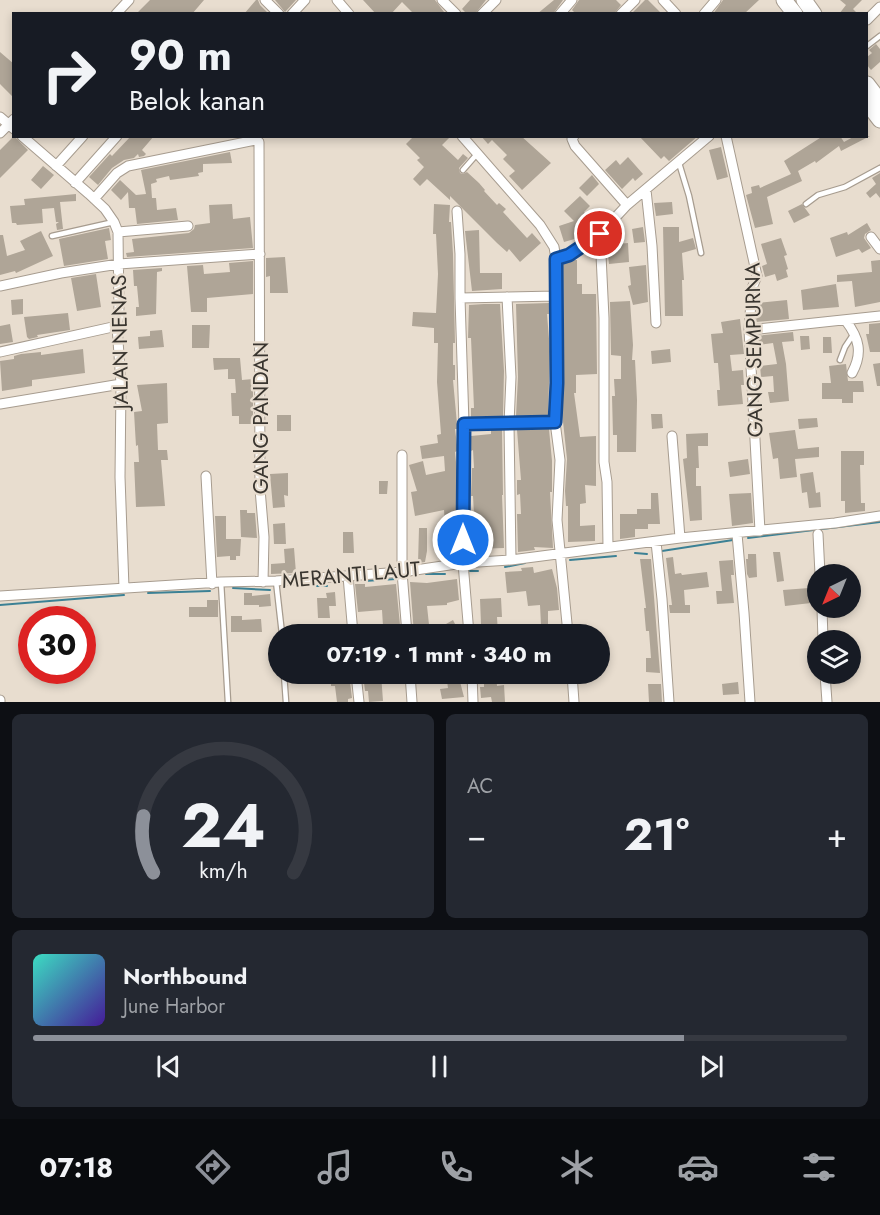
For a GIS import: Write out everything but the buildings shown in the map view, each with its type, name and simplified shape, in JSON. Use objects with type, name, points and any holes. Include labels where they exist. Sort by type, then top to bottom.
[{"type":"main road","points":[[784,0],[793,12]]},
{"type":"main road","points":[[868,88],[874,111]]},
{"type":"street","points":[[118,12],[129,0]]},
{"type":"street","points":[[265,0],[277,12]]},
{"type":"street","points":[[294,12],[305,0]]},
{"type":"street","points":[[337,0],[347,12]]},
{"type":"street","points":[[442,0],[453,11],[458,0]]},
{"type":"street","points":[[484,12],[496,0]]},
{"type":"street","points":[[623,12],[635,0]]},
{"type":"street","points":[[663,0],[674,12]]},
{"type":"street","points":[[706,12],[716,0]]},
{"type":"street","points":[[868,19],[880,7]]},
{"type":"street","points":[[0,117],[12,124],[0,133]]},
{"type":"street","name":"JALAN NENAS","points":[[24,138],[94,199],[114,222],[118,232],[119,314],[117,326],[121,384],[120,477],[124,588]]},
{"type":"street","points":[[56,166],[81,138]]},
{"type":"street","points":[[75,183],[115,138]]},
{"type":"street","points":[[464,138],[540,225],[554,247],[557,383],[555,422],[560,460],[557,496],[567,624]]},
{"type":"street","points":[[573,138],[575,146],[627,206]]},
{"type":"street","points":[[556,259],[569,255],[600,234],[627,206],[707,138]]},
{"type":"street","name":"GANG SEMPURNA","points":[[726,138],[757,276],[752,288],[749,330],[760,531]]},
{"type":"street","name":"GANG PANDAN","points":[[94,199],[117,173],[128,166],[258,141],[260,143],[263,582]]},
{"type":"street","points":[[646,190],[656,323]]},
{"type":"street","points":[[457,212],[464,424],[463,562],[468,624]]},
{"type":"street","points":[[118,232],[188,226]]},
{"type":"street","points":[[600,234],[604,318],[604,462],[607,482],[608,547]]},
{"type":"street","points":[[871,237],[880,249]]},
{"type":"street","points":[[0,286],[119,264],[260,254]]},
{"type":"street","points":[[460,298],[556,296]]},
{"type":"street","points":[[507,297],[511,377],[509,423],[511,560]]},
{"type":"street","points":[[749,330],[880,316]]},
{"type":"street","points":[[846,321],[855,333],[859,346],[859,356],[852,373]]},
{"type":"street","points":[[0,351],[117,326]]},
{"type":"street","points":[[0,404],[121,384]]},
{"type":"street","points":[[464,424],[555,422]]},
{"type":"street","points":[[672,436],[680,538]]},
{"type":"street","points":[[402,455],[402,572],[405,624]]},
{"type":"street","points":[[757,479],[768,475]]},
{"type":"street","points":[[206,476],[216,583]]},
{"type":"street","name":"MERANTI LAUT","points":[[0,596],[402,572],[463,562],[511,560],[680,538],[737,534],[880,516]]},
{"type":"street","points":[[737,534],[750,702]]},
{"type":"street","points":[[818,534],[820,564]]},
{"type":"street","points":[[656,542],[669,702]]},
{"type":"street","points":[[348,576],[352,624]]},
{"type":"street","points":[[357,684],[358,702]]},
{"type":"street","points":[[411,684],[412,702]]},
{"type":"street","points":[[472,684],[473,702]]},
{"type":"street","points":[[573,684],[574,702]]},
{"type":"street","points":[[826,684],[827,702]]},
{"type":"lane","points":[[463,170],[477,153]]},
{"type":"lane","points":[[679,163],[689,196],[701,254]]},
{"type":"lane","points":[[806,204],[818,195],[845,187],[880,168]]},
{"type":"lane","points":[[52,236],[114,222]]},
{"type":"lane","points":[[840,360],[855,333]]},
{"type":"lane","points":[[276,581],[281,624]]},
{"type":"lane","points":[[216,583],[228,702]]},
{"type":"lane","points":[[285,684],[286,702]]},
{"type":"waterway","points":[[748,538],[880,522]]},
{"type":"waterway","points":[[662,551],[733,540]]},
{"type":"waterway","points":[[635,553],[647,554]]},
{"type":"waterway","points":[[570,560],[616,556]]},
{"type":"waterway","points":[[505,567],[525,563]]},
{"type":"waterway","points":[[470,571],[478,571]]},
{"type":"waterway","points":[[426,574],[445,574]]},
{"type":"waterway","points":[[364,581],[396,579]]},
{"type":"waterway","points":[[308,586],[327,586]]},
{"type":"waterway","points":[[233,588],[270,590]]},
{"type":"waterway","points":[[148,593],[210,591]]},
{"type":"waterway","points":[[0,605],[124,595]]},
{"type":"route","points":[[463,540],[464,424],[555,422],[556,259],[569,255],[600,234]]}]
